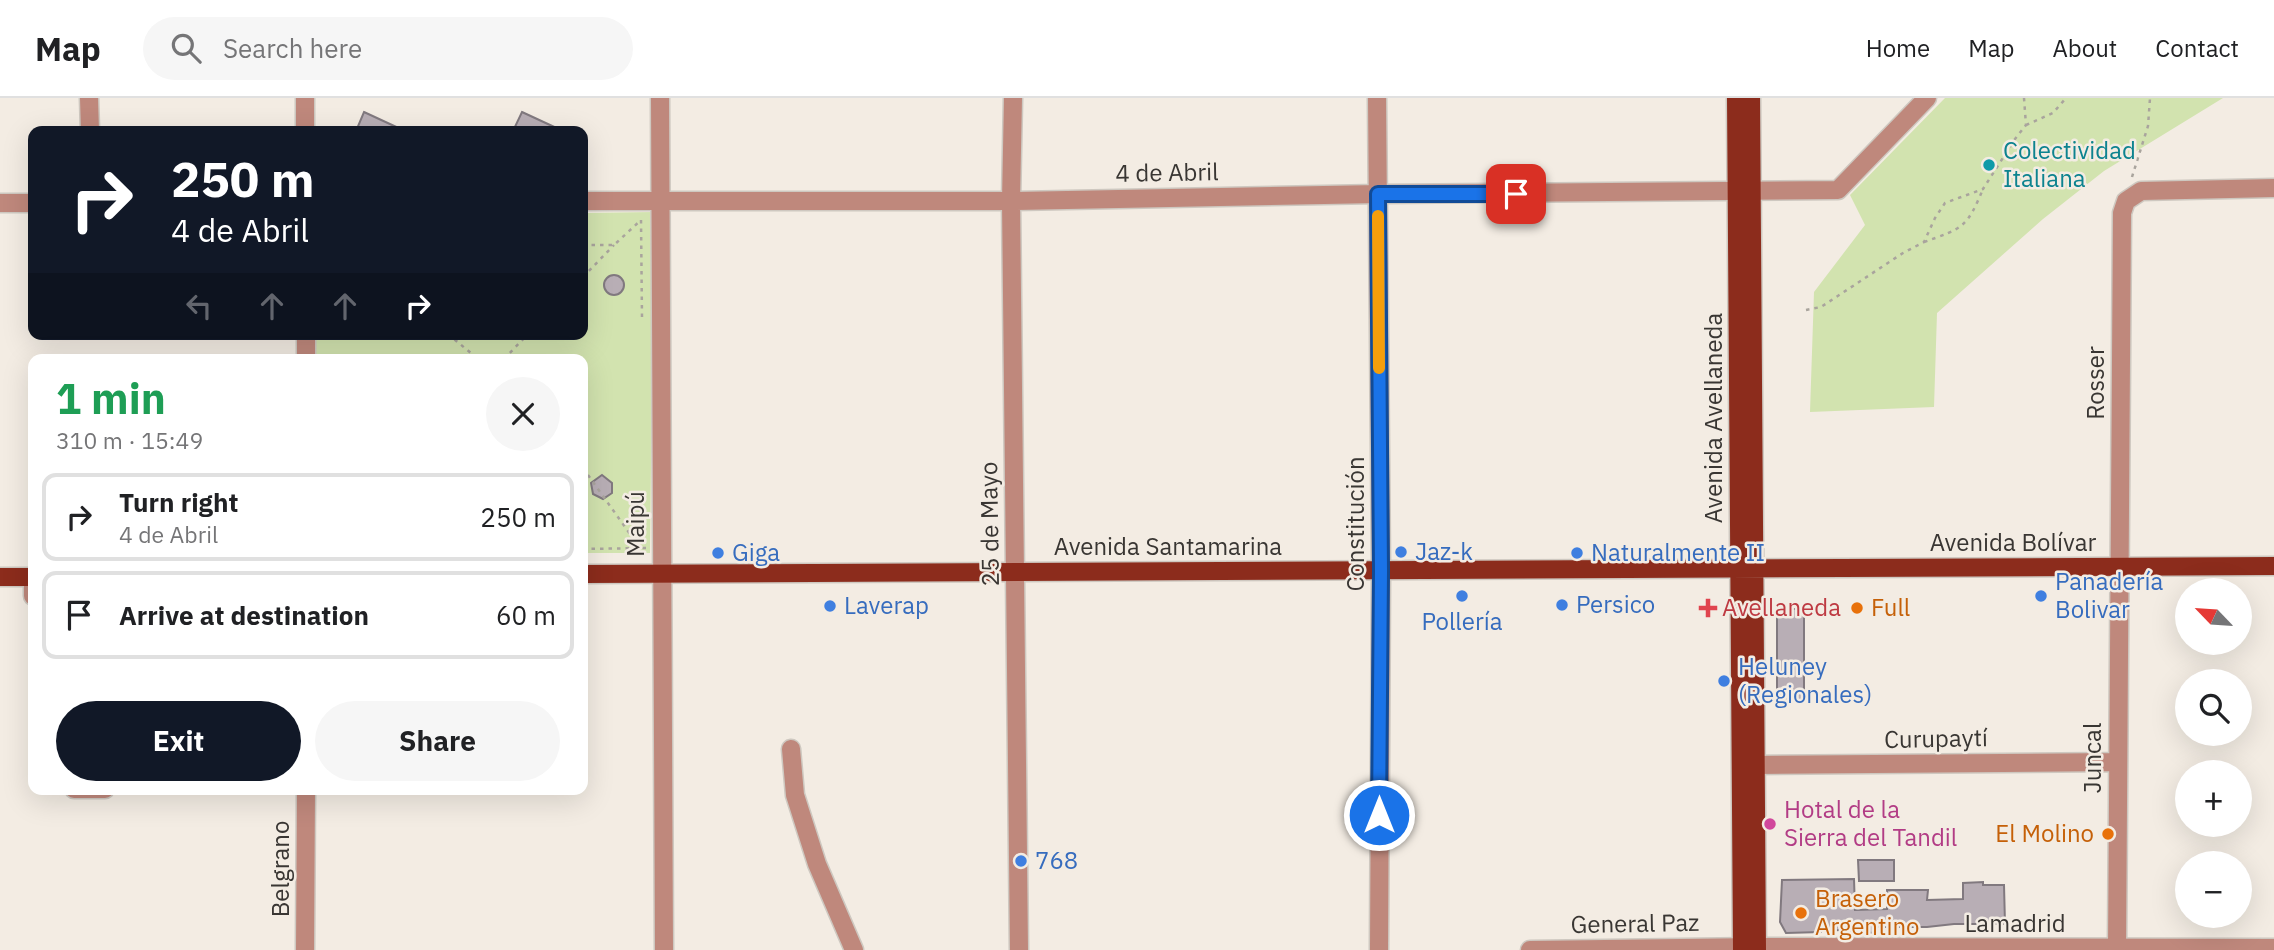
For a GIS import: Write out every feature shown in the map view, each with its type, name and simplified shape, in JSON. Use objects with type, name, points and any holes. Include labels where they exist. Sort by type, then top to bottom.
[{"type":"main road","name":"Avenida Avellaneda","points":[[1736,98],[1745,192]]},
{"type":"main road","name":"Avenida Avellaneda","points":[[1749,949],[1745,192],[1751,98]]},
{"type":"main road","name":"Avenida Bolívar","points":[[1746,569],[2274,566]]},
{"type":"main road","name":"Avenida Avellaneda","points":[[1746,569],[1756,765],[1749,949]]},
{"type":"main road","name":"Avenida Santamarina","points":[[588,574],[1746,569]]},
{"type":"main road","points":[[0,577],[28,577]]},
{"type":"street","points":[[89,98],[90,126]]},
{"type":"street","points":[[305,98],[305,126]]},
{"type":"street","name":"Maipú","points":[[660,98],[664,950]]},
{"type":"street","name":"25 de Mayo","points":[[1013,98],[1011,201],[1019,950]]},
{"type":"street","name":"Constitución","points":[[1377,98],[1381,571],[1379,950]]},
{"type":"street","name":"4 de Abril","points":[[588,201],[1011,201],[1378,194],[1838,190],[1927,98]]},
{"type":"street","points":[[2126,201],[2141,191],[2274,188]]},
{"type":"street","name":"Rosser","points":[[2120,567],[2122,214],[2126,201]]},
{"type":"street","points":[[0,203],[28,203]]},
{"type":"street","name":"Juncal","points":[[2117,949],[2120,567]]},
{"type":"street","points":[[791,749],[795,795],[817,864],[854,950]]},
{"type":"street","name":"Curupaytí","points":[[1756,765],[2117,762]]},
{"type":"street","name":"Belgrano","points":[[305,950],[306,795]]},
{"type":"street","name":"Lamadrid","points":[[1749,949],[2274,948]]},
{"type":"street","name":"General Paz","points":[[1530,950],[1749,949]]},
{"type":"path","points":[[2024,98],[2026,125]]},
{"type":"path","points":[[1806,310],[1821,307],[1903,253],[1953,232],[1970,218],[1983,189],[2026,125],[2053,113],[2066,98]]},
{"type":"path","points":[[2126,201],[2148,126],[2150,98]]},
{"type":"path","points":[[1924,242],[1945,203],[1983,189]]},
{"type":"path","points":[[588,273],[641,220],[643,330]]},
{"type":"path","points":[[588,246],[614,245]]},
{"type":"path","points":[[456,340],[472,354]]},
{"type":"path","points":[[509,354],[522,340]]},
{"type":"path","points":[[588,475],[640,548]]},
{"type":"path","points":[[588,549],[646,548]]},
{"type":"green space","points":[[1945,98],[2223,98],[2104,171],[2043,219],[1937,313],[1934,407],[1810,412],[1814,292],[1865,225],[1850,195]]},
{"type":"green space","points":[[654,212],[650,553],[588,553],[588,354],[315,354],[315,340],[588,340],[588,213]]},
{"type":"building","points":[[364,112],[394,126],[358,126]]},
{"type":"building","points":[[522,112],[552,126],[515,126]]},
{"type":"building","points":[[610,275],[618,275],[624,285],[618,295],[610,295],[604,289],[604,281]]},
{"type":"building","points":[[602,475],[612,483],[612,493],[603,499],[593,494],[591,483]]},
{"type":"building","points":[[1777,609],[1804,609],[1804,700],[1777,702]]},
{"type":"building","points":[[1858,860],[1894,860],[1894,881],[1859,881]]},
{"type":"building","points":[[1854,879],[1855,910],[1887,909],[1887,890],[1928,890],[1927,900],[1963,899],[1963,883],[2004,885],[2005,924],[1876,927],[1876,933],[1821,929],[1821,932],[1786,933],[1780,922],[1782,880]]},
{"type":"slow traffic","points":[[1378,216],[1379,368]]},
{"type":"place","name":"Colectividad Italiana","points":[[1989,165]]},
{"type":"place","name":"Jaz-k","points":[[1401,552]]},
{"type":"place","name":"Giga","points":[[718,553]]},
{"type":"place","name":"Naturalmente II","points":[[1577,553]]},
{"type":"place","name":"Pollería","points":[[1462,596]]},
{"type":"place","name":"Panadería Bolivar","points":[[2041,596]]},
{"type":"place","name":"Persico","points":[[1562,605]]},
{"type":"place","name":"Laverap","points":[[830,606]]},
{"type":"place","name":"Avellaneda","points":[[1708,608]]},
{"type":"place","name":"Full","points":[[1857,608]]},
{"type":"place","name":"Heluney (Regionales)","points":[[1724,681]]},
{"type":"place","name":"Hotal de la Sierra del Tandil","points":[[1770,824]]},
{"type":"place","name":"El Molino","points":[[2108,834]]},
{"type":"place","name":"768","points":[[1021,861]]},
{"type":"place","name":"Brasero Argentino","points":[[1801,913]]},
{"type":"route","points":[[1379,815],[1381,571],[1378,194],[1516,194]]}]
